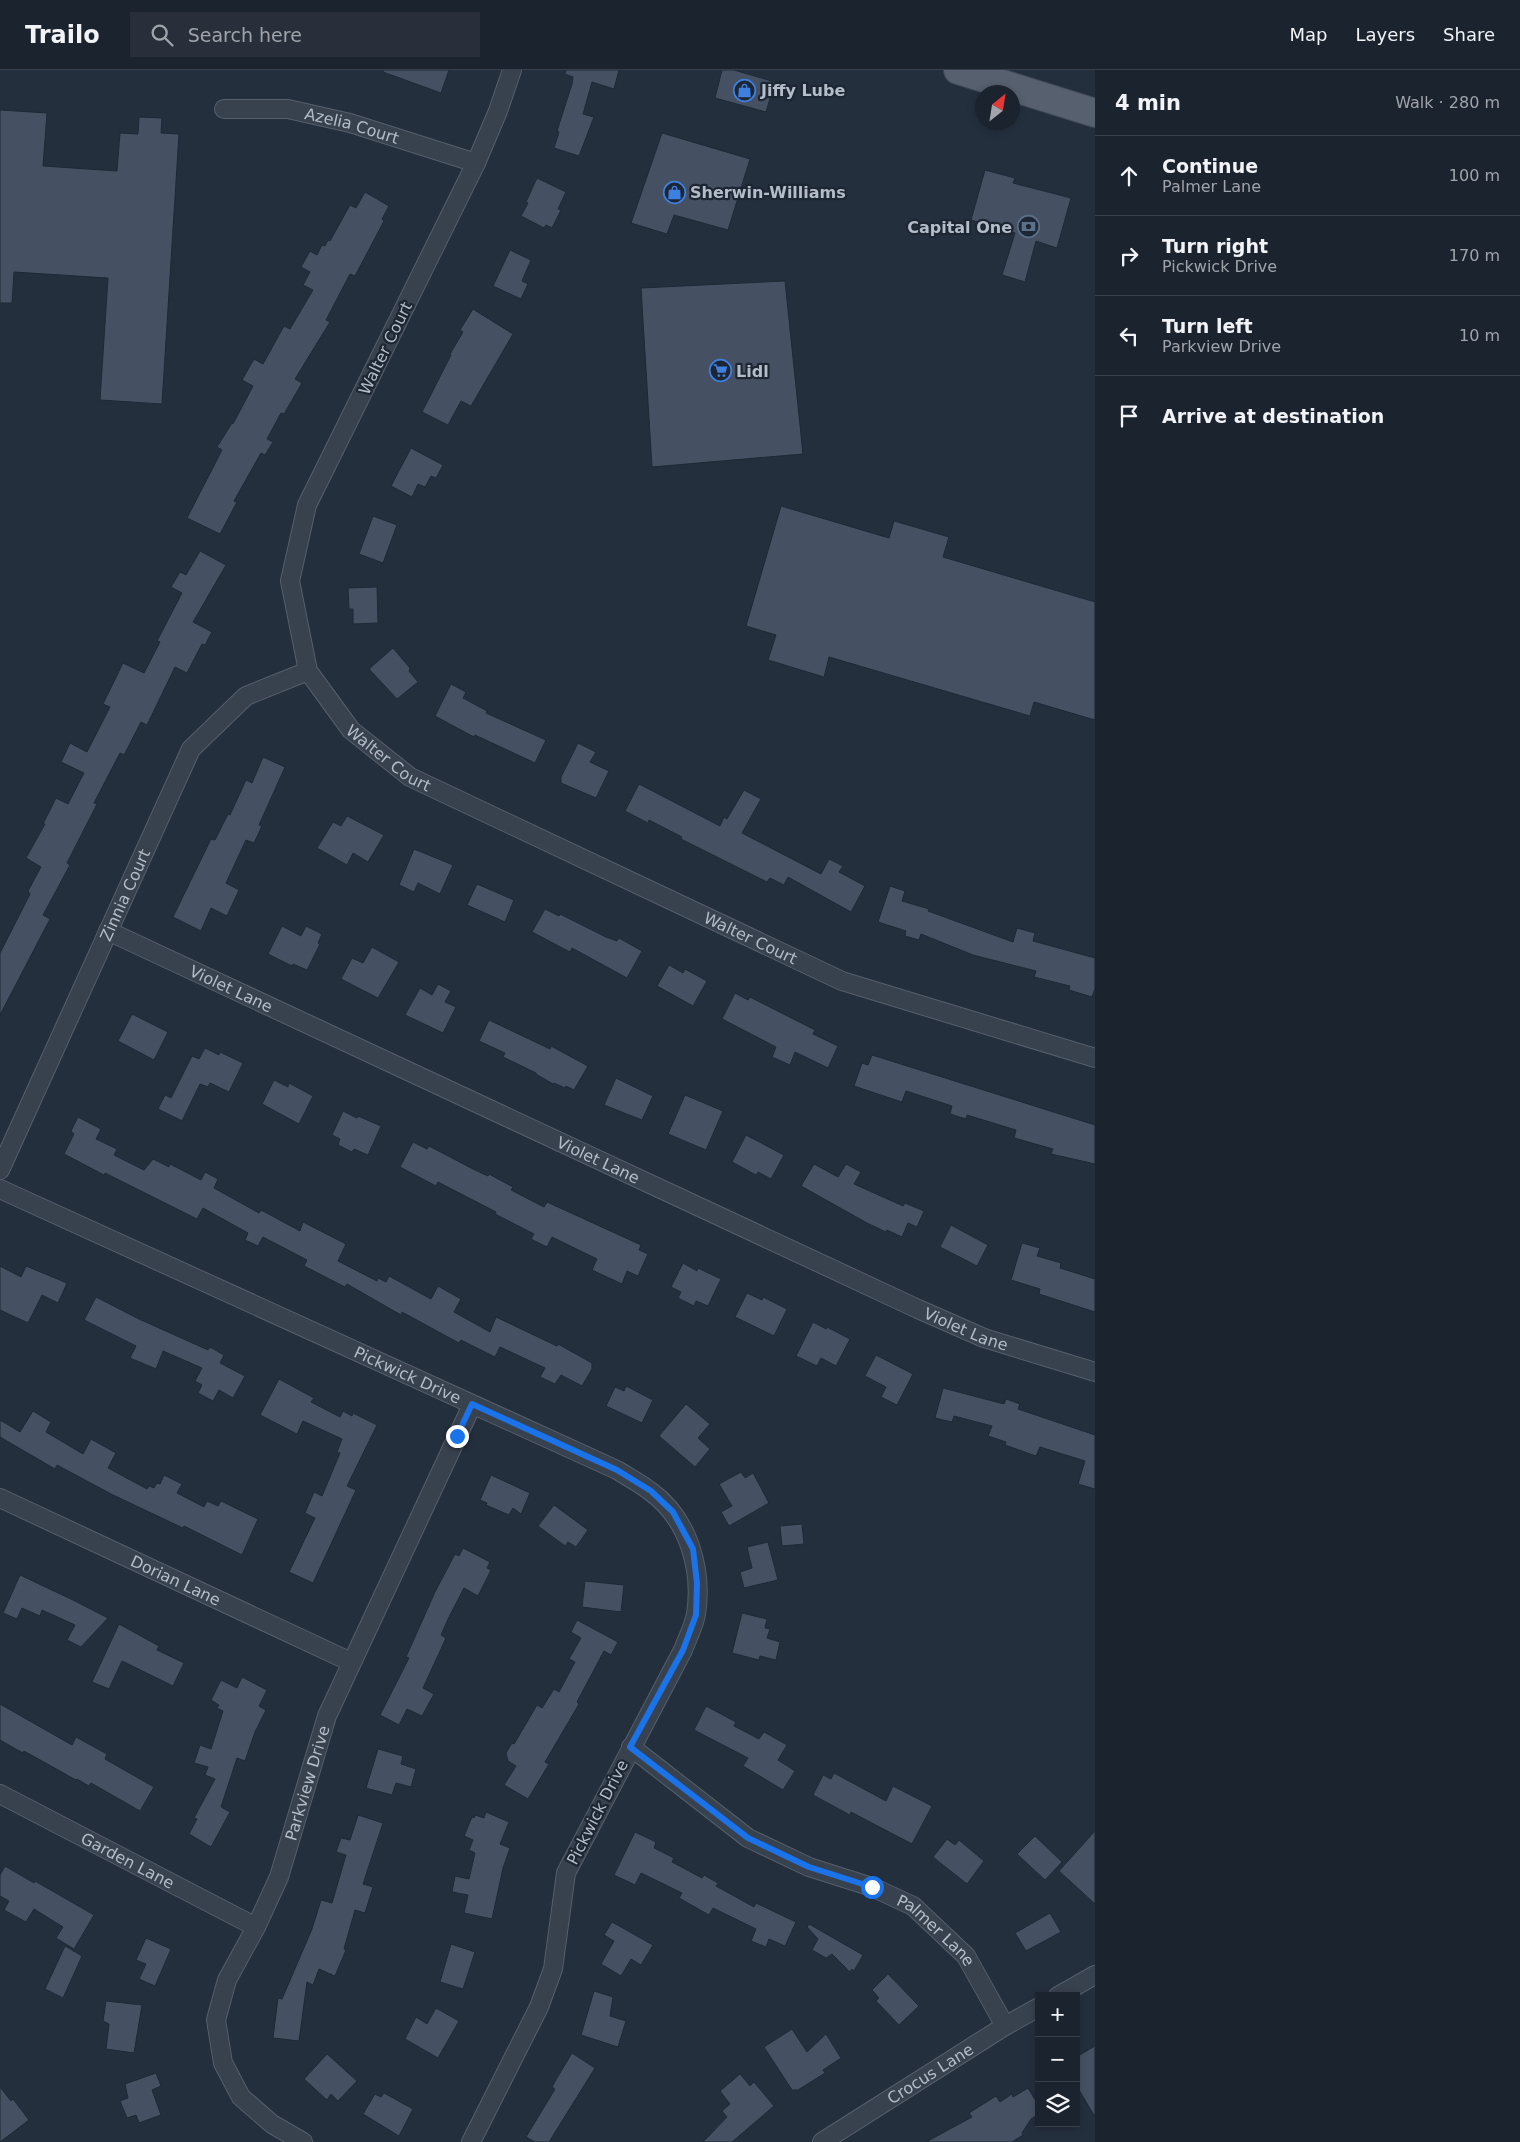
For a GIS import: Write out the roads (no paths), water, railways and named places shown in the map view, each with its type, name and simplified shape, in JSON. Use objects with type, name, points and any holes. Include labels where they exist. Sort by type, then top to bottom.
[{"type":"main road","points":[[958,70],[1095,113]]},
{"type":"street","name":"Walter Court","points":[[512,70],[498,111],[476,163],[308,504],[290,582],[308,671],[351,730],[410,777],[842,981],[1095,1058]]},
{"type":"street","name":"Azelia Court","points":[[224,109],[288,109],[350,123],[476,163]]},
{"type":"street","name":"Zinnia Court","points":[[0,1170],[191,749],[246,696],[308,671]]},
{"type":"street","name":"Violet Lane","points":[[108,931],[918,1309],[984,1338],[1095,1372]]},
{"type":"street","name":"Pickwick Drive","points":[[0,1188],[617,1470],[651,1491],[673,1512],[693,1549],[697,1583],[696,1615],[683,1650],[630,1747],[566,1873],[553,1970],[539,2007],[471,2142]]},
{"type":"street","name":"Parkview Drive","points":[[302,2142],[272,2124],[241,2098],[223,2063],[216,2020],[227,1980],[256,1927],[279,1877],[328,1716],[351,1662],[472,1404]]},
{"type":"street","name":"Dorian Lane","points":[[0,1498],[351,1662]]},
{"type":"street","name":"Palmer Lane","points":[[630,1747],[748,1838],[809,1867],[872,1887],[913,1906],[966,1956],[1006,2026]]},
{"type":"street","name":"Garden Lane","points":[[0,1794],[256,1927]]},
{"type":"street","points":[[1065,1992],[1095,1975]]},
{"type":"street","name":"Crocus Lane","points":[[822,2142],[1035,2009]]},
{"type":"place","name":"Jiffy Lube","points":[[745,90]]},
{"type":"place","name":"Sherwin-Williams","points":[[674,192]]},
{"type":"place","name":"Capital One","points":[[1028,227]]},
{"type":"place","name":"Lidl","points":[[720,371]]}]
